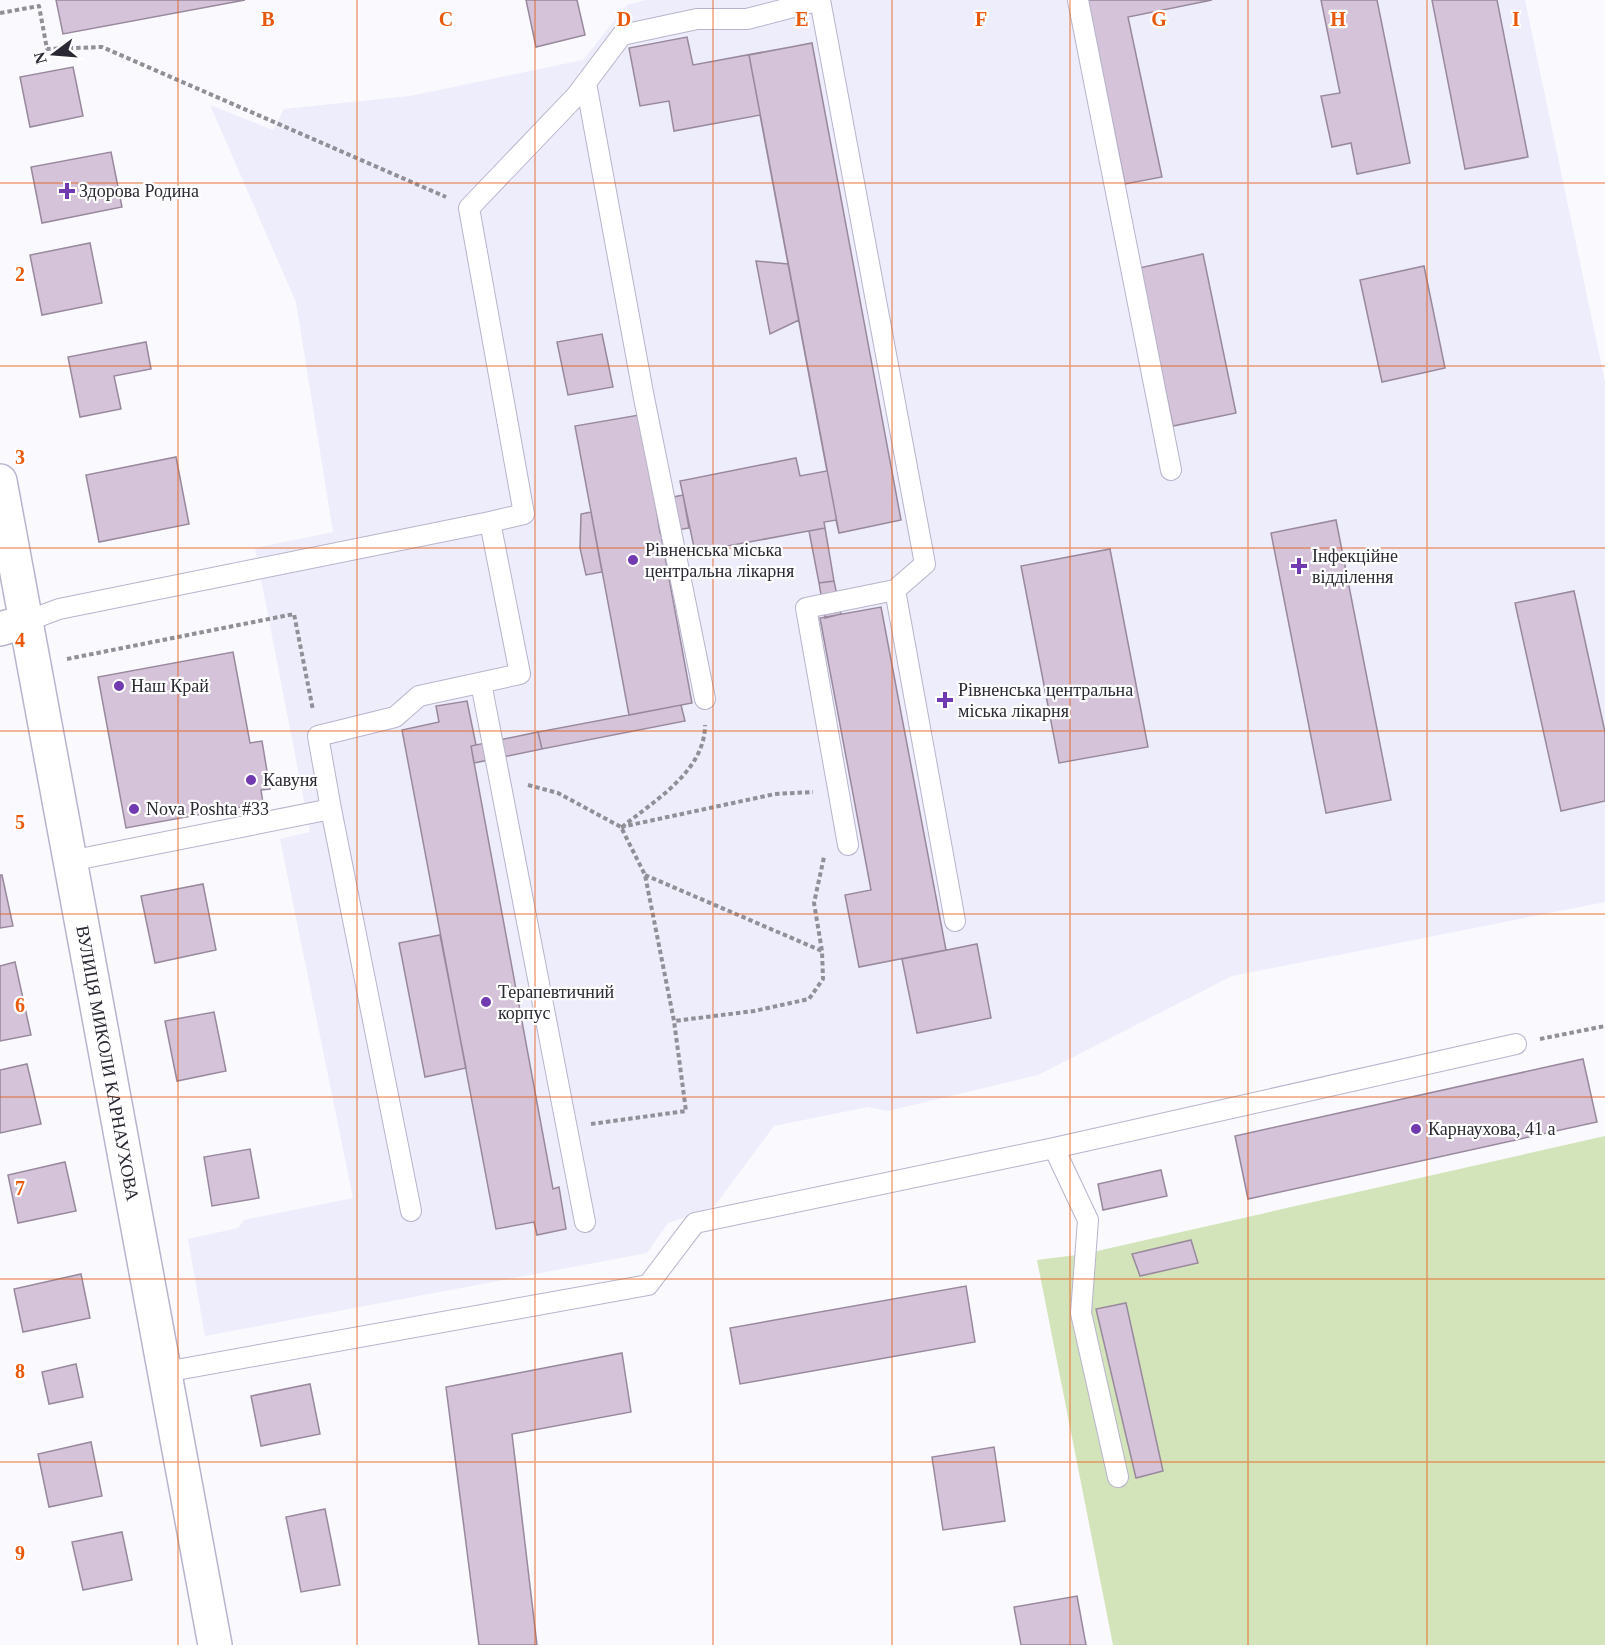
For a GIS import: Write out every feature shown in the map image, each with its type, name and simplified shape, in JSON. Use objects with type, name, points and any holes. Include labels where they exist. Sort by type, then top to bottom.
[{"type":"main road","name":"ВУЛИЦЯ МИКОЛИ КАРНАУХОВА","points":[[0,481],[13,625],[70,861],[215,1645]]},
{"type":"lane","points":[[13,625],[59,609],[524,514],[469,208],[576,96],[622,34],[698,19],[747,19],[820,0],[925,564],[895,590],[806,608],[848,844]]},
{"type":"lane","points":[[1078,0],[1171,470]]},
{"type":"lane","points":[[586,83],[647,409],[705,699]]},
{"type":"lane","points":[[411,1211],[318,736],[395,717],[419,696],[520,674],[490,522]]},
{"type":"lane","points":[[895,590],[955,921]]},
{"type":"lane","points":[[481,683],[585,1222]]},
{"type":"lane","points":[[70,861],[331,809]]},
{"type":"lane","points":[[165,1372],[648,1285],[695,1223],[1054,1148],[1516,1044]]},
{"type":"lane","points":[[1054,1148],[1088,1220],[1081,1313],[1118,1477]]},
{"type":"path","points":[[0,13],[39,6],[48,49],[102,47],[469,208]]},
{"type":"path","points":[[67,659],[294,614],[318,736]]},
{"type":"path","points":[[621,827],[682,779],[694,761],[705,736],[705,699]]},
{"type":"path","points":[[500,783],[530,785],[558,793],[621,827],[645,875],[674,1021],[686,1111],[567,1127]]},
{"type":"path","points":[[621,827],[776,794],[813,792]]},
{"type":"path","points":[[674,1021],[754,1011],[809,999],[823,979],[822,951],[814,903],[825,851]]},
{"type":"path","points":[[645,875],[822,951]]},
{"type":"path","points":[[1516,1044],[1605,1026]]},
{"type":"shaded area","name":"Рівненська центральна міська лікарня","points":[[646,0],[1525,0],[1605,382],[1605,902],[1232,976],[1038,1075],[888,1111],[868,1107],[774,1126],[713,1208],[668,1223],[647,1253],[205,1336],[188,1239],[238,1228],[244,1220],[353,1198],[280,839],[310,832],[255,548],[333,532],[296,302],[210,105],[273,130],[284,109],[410,96],[583,60],[627,5]]},
{"type":"green space","points":[[1605,1136],[1605,1645],[1113,1645],[1037,1260],[1084,1254]]},
{"type":"building","points":[[56,0],[245,0],[63,34]]},
{"type":"building","points":[[526,0],[577,0],[585,35],[536,47]]},
{"type":"building","points":[[1087,0],[1212,0],[1128,17],[1162,177],[1125,184]]},
{"type":"building","points":[[1321,0],[1377,0],[1410,163],[1357,174],[1351,143],[1332,147],[1321,96],[1340,93]]},
{"type":"building","points":[[1432,0],[1497,0],[1528,157],[1465,169]]},
{"type":"building","points":[[687,37],[693,65],[812,43],[901,520],[839,533],[836,520],[824,522],[825,528],[695,552],[680,481],[796,458],[800,476],[827,471],[760,115],[674,131],[669,101],[640,106],[629,48]]},
{"type":"building","points":[[812,43],[901,520],[839,533],[749,55]]},
{"type":"building","points":[[73,67],[83,116],[30,127],[20,77]]},
{"type":"building","points":[[111,152],[122,207],[42,223],[31,167]]},
{"type":"building","points":[[90,243],[102,303],[42,315],[30,255]]},
{"type":"building","points":[[1203,254],[1236,413],[1173,426],[1139,268]]},
{"type":"building","points":[[756,261],[788,264],[799,320],[770,334]]},
{"type":"building","points":[[1424,266],[1445,368],[1382,382],[1360,280]]},
{"type":"building","points":[[602,334],[613,387],[568,395],[557,342]]},
{"type":"building","points":[[146,342],[151,369],[114,376],[121,409],[80,417],[68,357]]},
{"type":"building","name":"Рівненська міська центральна лікарня","points":[[639,415],[692,703],[629,715],[575,426]]},
{"type":"building","points":[[176,457],[189,524],[99,542],[86,475]]},
{"type":"building","points":[[683,495],[689,528],[660,533],[655,501]]},
{"type":"building","points":[[591,512],[602,572],[586,575],[580,548],[581,514]]},
{"type":"building","points":[[1336,520],[1391,800],[1326,813],[1271,533]]},
{"type":"building","points":[[825,528],[834,581],[819,583],[809,531]]},
{"type":"building","points":[[1110,549],[1148,747],[1059,763],[1021,566]]},
{"type":"building","points":[[834,581],[841,614],[825,618],[819,583]]},
{"type":"building","points":[[1574,591],[1605,732],[1605,801],[1561,811],[1515,603]]},
{"type":"building","points":[[881,607],[946,950],[859,967],[845,895],[871,890],[820,618]]},
{"type":"building","points":[[233,652],[250,743],[262,741],[270,789],[261,790],[263,803],[126,828],[98,677]]},
{"type":"building","name":"Терапевтичний корпус","points":[[467,701],[476,745],[471,746],[553,1189],[559,1187],[566,1229],[537,1235],[534,1222],[496,1229],[402,730],[439,722],[436,706]]},
{"type":"building","points":[[681,705],[685,721],[542,749],[538,732]]},
{"type":"building","points":[[538,732],[542,749],[474,763],[471,746]]},
{"type":"building","points":[[0,875],[2,875],[13,926],[0,928]]},
{"type":"building","points":[[203,884],[216,950],[155,963],[141,896]]},
{"type":"building","points":[[440,935],[466,1068],[425,1077],[399,943]]},
{"type":"building","points":[[977,944],[991,1018],[917,1033],[902,959]]},
{"type":"building","points":[[15,962],[31,1035],[0,1041],[0,966]]},
{"type":"building","points":[[214,1012],[226,1071],[177,1081],[165,1021]]},
{"type":"building","name":"Карнаухова, 41 а","points":[[1583,1059],[1597,1122],[1248,1199],[1235,1136]]},
{"type":"building","points":[[27,1064],[41,1124],[0,1133],[0,1070]]},
{"type":"building","points":[[250,1149],[259,1198],[212,1206],[204,1157]]},
{"type":"building","points":[[65,1162],[76,1211],[18,1223],[8,1175]]},
{"type":"building","points":[[1161,1170],[1167,1196],[1103,1210],[1098,1184]]},
{"type":"building","points":[[1191,1240],[1198,1263],[1140,1276],[1132,1254]]},
{"type":"building","points":[[81,1274],[90,1318],[23,1332],[14,1289]]},
{"type":"building","points":[[966,1286],[975,1342],[740,1384],[730,1328]]},
{"type":"building","points":[[1126,1303],[1163,1471],[1136,1478],[1096,1309]]},
{"type":"building","points":[[622,1353],[631,1412],[512,1434],[537,1645],[479,1645],[446,1387]]},
{"type":"building","points":[[76,1364],[83,1397],[49,1404],[42,1372]]},
{"type":"building","points":[[310,1384],[320,1434],[261,1446],[251,1396]]},
{"type":"building","points":[[91,1442],[102,1496],[49,1507],[38,1454]]},
{"type":"building","points":[[994,1447],[1005,1521],[943,1530],[932,1457]]},
{"type":"building","points":[[325,1509],[340,1585],[301,1592],[286,1517]]},
{"type":"building","points":[[122,1532],[132,1580],[83,1590],[72,1542]]},
{"type":"building","points":[[1077,1596],[1086,1645],[1021,1645],[1014,1607]]},
{"type":"place","name":"Здорова Родина","points":[[67,191]]},
{"type":"place","name":"Рівненська міська центральна лікарня","points":[[633,560]]},
{"type":"place","name":"Інфекційне відділення","points":[[1299,566]]},
{"type":"place","name":"Наш Край","points":[[119,686]]},
{"type":"place","name":"Рівненська центральна міська лікарня","points":[[945,700]]},
{"type":"place","name":"Кавуня","points":[[251,780]]},
{"type":"place","name":"Nova Poshta #33","points":[[134,809]]},
{"type":"place","name":"Терапевтичний корпус","points":[[486,1002]]},
{"type":"place","name":"Карнаухова, 41 а","points":[[1416,1129]]}]
